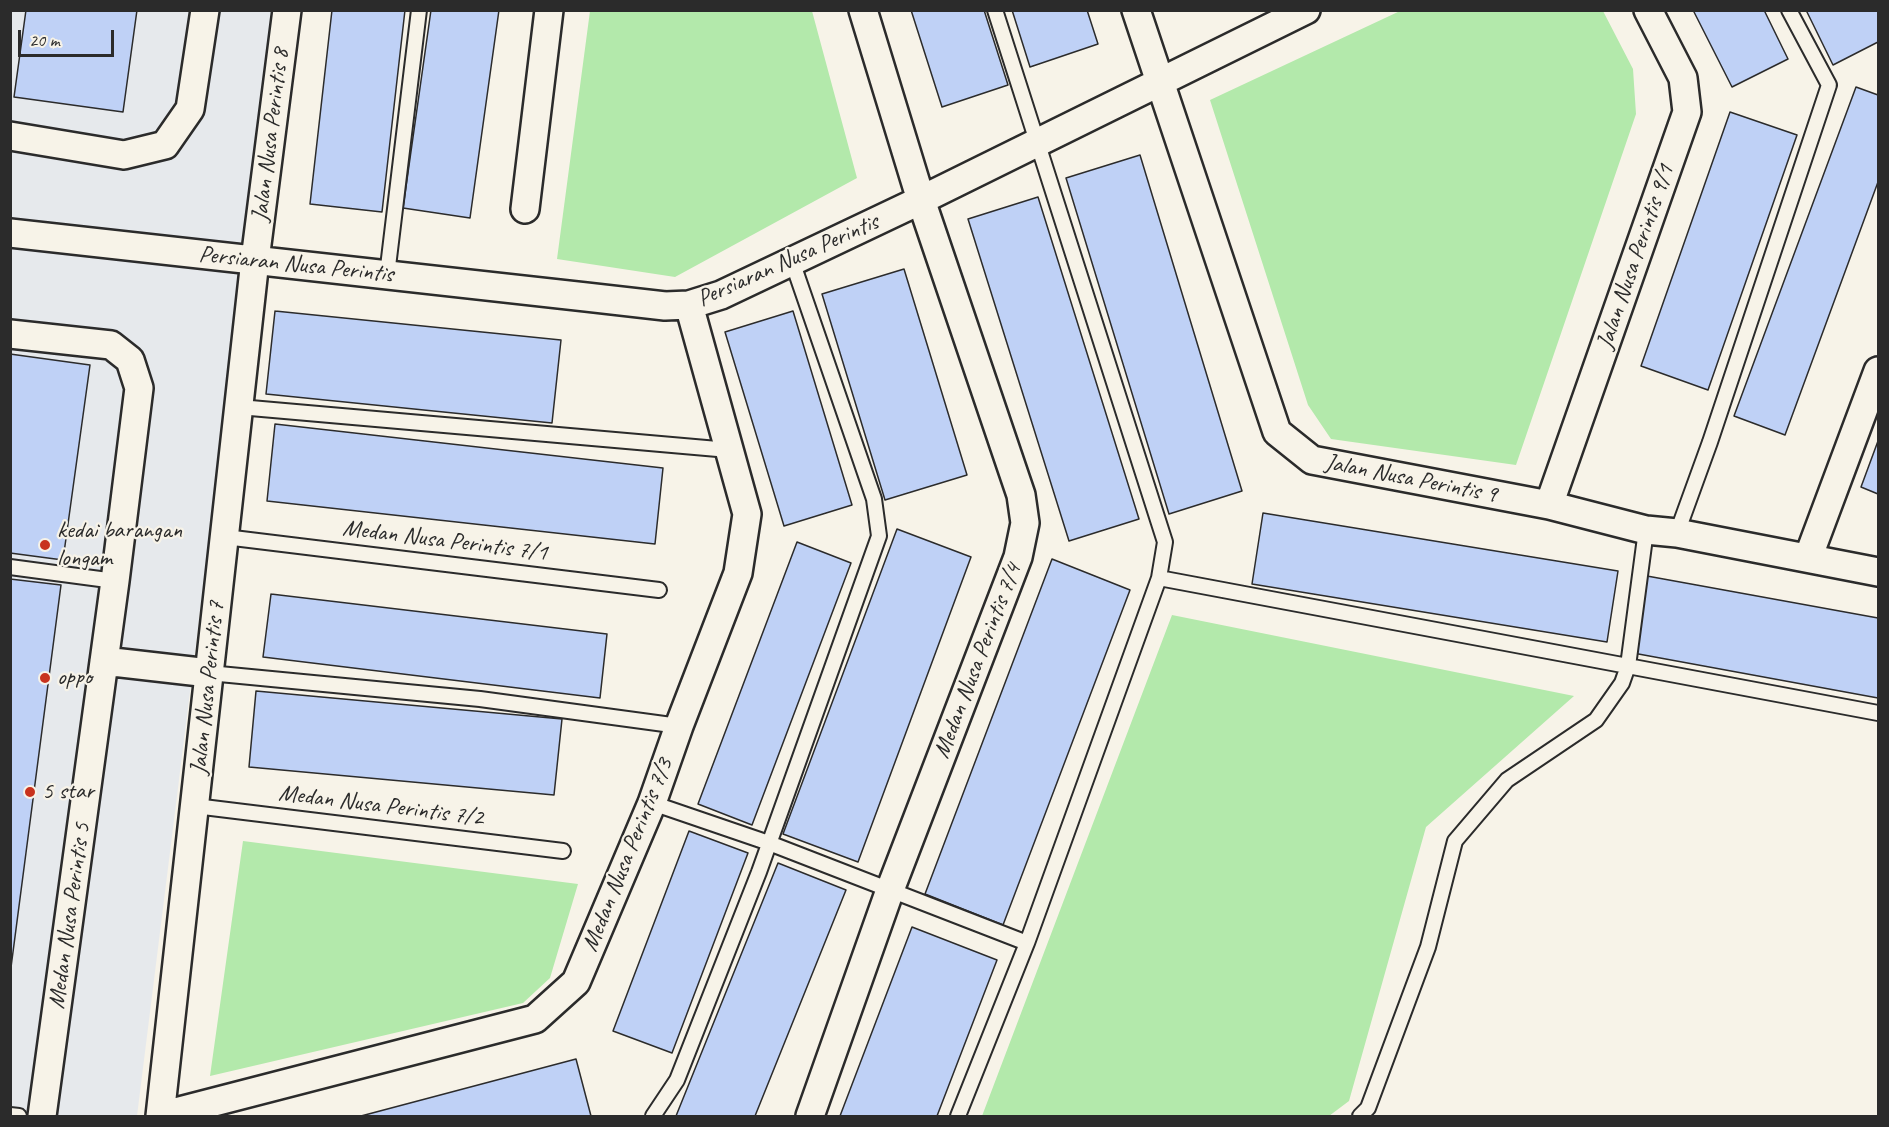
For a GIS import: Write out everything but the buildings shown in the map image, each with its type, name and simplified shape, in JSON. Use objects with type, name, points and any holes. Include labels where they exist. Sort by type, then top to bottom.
[{"type":"street","points":[[10,136],[124,155],[165,145],[190,109],[205,10]]},
{"type":"street","name":"Jalan Nusa Perintis 8","points":[[255,260],[287,10]]},
{"type":"street","points":[[525,209],[549,10]]},
{"type":"street","name":"Medan Nusa Perintis 7/4","points":[[810,1116],[890,890],[1018,557],[1025,523],[1021,495],[921,200],[863,10]]},
{"type":"street","name":"Jalan Nusa Perintis 9","points":[[1136,10],[1277,432],[1312,460],[1549,505],[1646,530],[1677,533],[1878,572]]},
{"type":"street","name":"Persiaran Nusa Perintis","points":[[10,233],[664,306],[689,305],[721,295],[921,200],[1159,83],[1274,18],[1306,10]]},
{"type":"street","name":"Jalan Nusa Perintis 9/1","points":[[1549,505],[1687,112],[1683,78],[1648,10]]},
{"type":"street","name":"Jalan Nusa Perintis 7","points":[[160,1116],[255,260]]},
{"type":"street","name":"Medan Nusa Perintis 7/3","points":[[160,1116],[535,1019],[576,982],[652,803],[738,573],[747,513],[689,305]]},
{"type":"street","name":"Medan Nusa Perintis 5","points":[[10,334],[111,345],[130,360],[139,388],[42,1116]]},
{"type":"street","points":[[1808,558],[1878,371]]},
{"type":"street","points":[[104,661],[209,674]]},
{"type":"lane","points":[[387,275],[419,10]]},
{"type":"lane","points":[[958,1116],[1027,943],[1159,578],[1165,542],[995,10]]},
{"type":"lane","points":[[1677,533],[1710,442],[1829,85],[1790,10]]},
{"type":"lane","points":[[653,1116],[677,1080],[769,843],[879,536],[874,499],[792,261]]},
{"type":"lane","points":[[239,407],[729,450]]},
{"type":"lane","points":[[1360,1116],[1368,1108],[1428,947],[1455,841],[1508,780],[1596,720],[1622,683],[1628,666],[1646,530]]},
{"type":"lane","name":"Medan Nusa Perintis 7/1","points":[[225,537],[659,590]]},
{"type":"lane","points":[[10,567],[115,581]]},
{"type":"lane","points":[[1159,578],[1878,713]]},
{"type":"lane","points":[[209,674],[480,699],[679,726]]},
{"type":"lane","points":[[652,803],[769,843],[1027,943]]},
{"type":"lane","name":"Medan Nusa Perintis 7/2","points":[[195,806],[563,851]]},
{"type":"lane","points":[[10,1115],[19,1116]]},
{"type":"shaded area","points":[[10,11],[275,11],[137,1116],[11,1116]]},
{"type":"green space","points":[[590,11],[812,11],[857,178],[675,277],[557,259]]},
{"type":"green space","points":[[1400,11],[1603,11],[1633,69],[1636,114],[1516,465],[1331,439],[1308,405],[1210,100]]},
{"type":"green space","points":[[1172,615],[1574,696],[1426,827],[1349,1101],[1329,1116],[982,1116]]},
{"type":"green space","points":[[243,841],[578,884],[550,978],[523,1003],[210,1076]]},
{"type":"place","name":"kedai barangan longam","points":[[45,545]]},
{"type":"place","name":"oppo","points":[[45,678]]},
{"type":"place","name":"5 star","points":[[30,792]]}]
